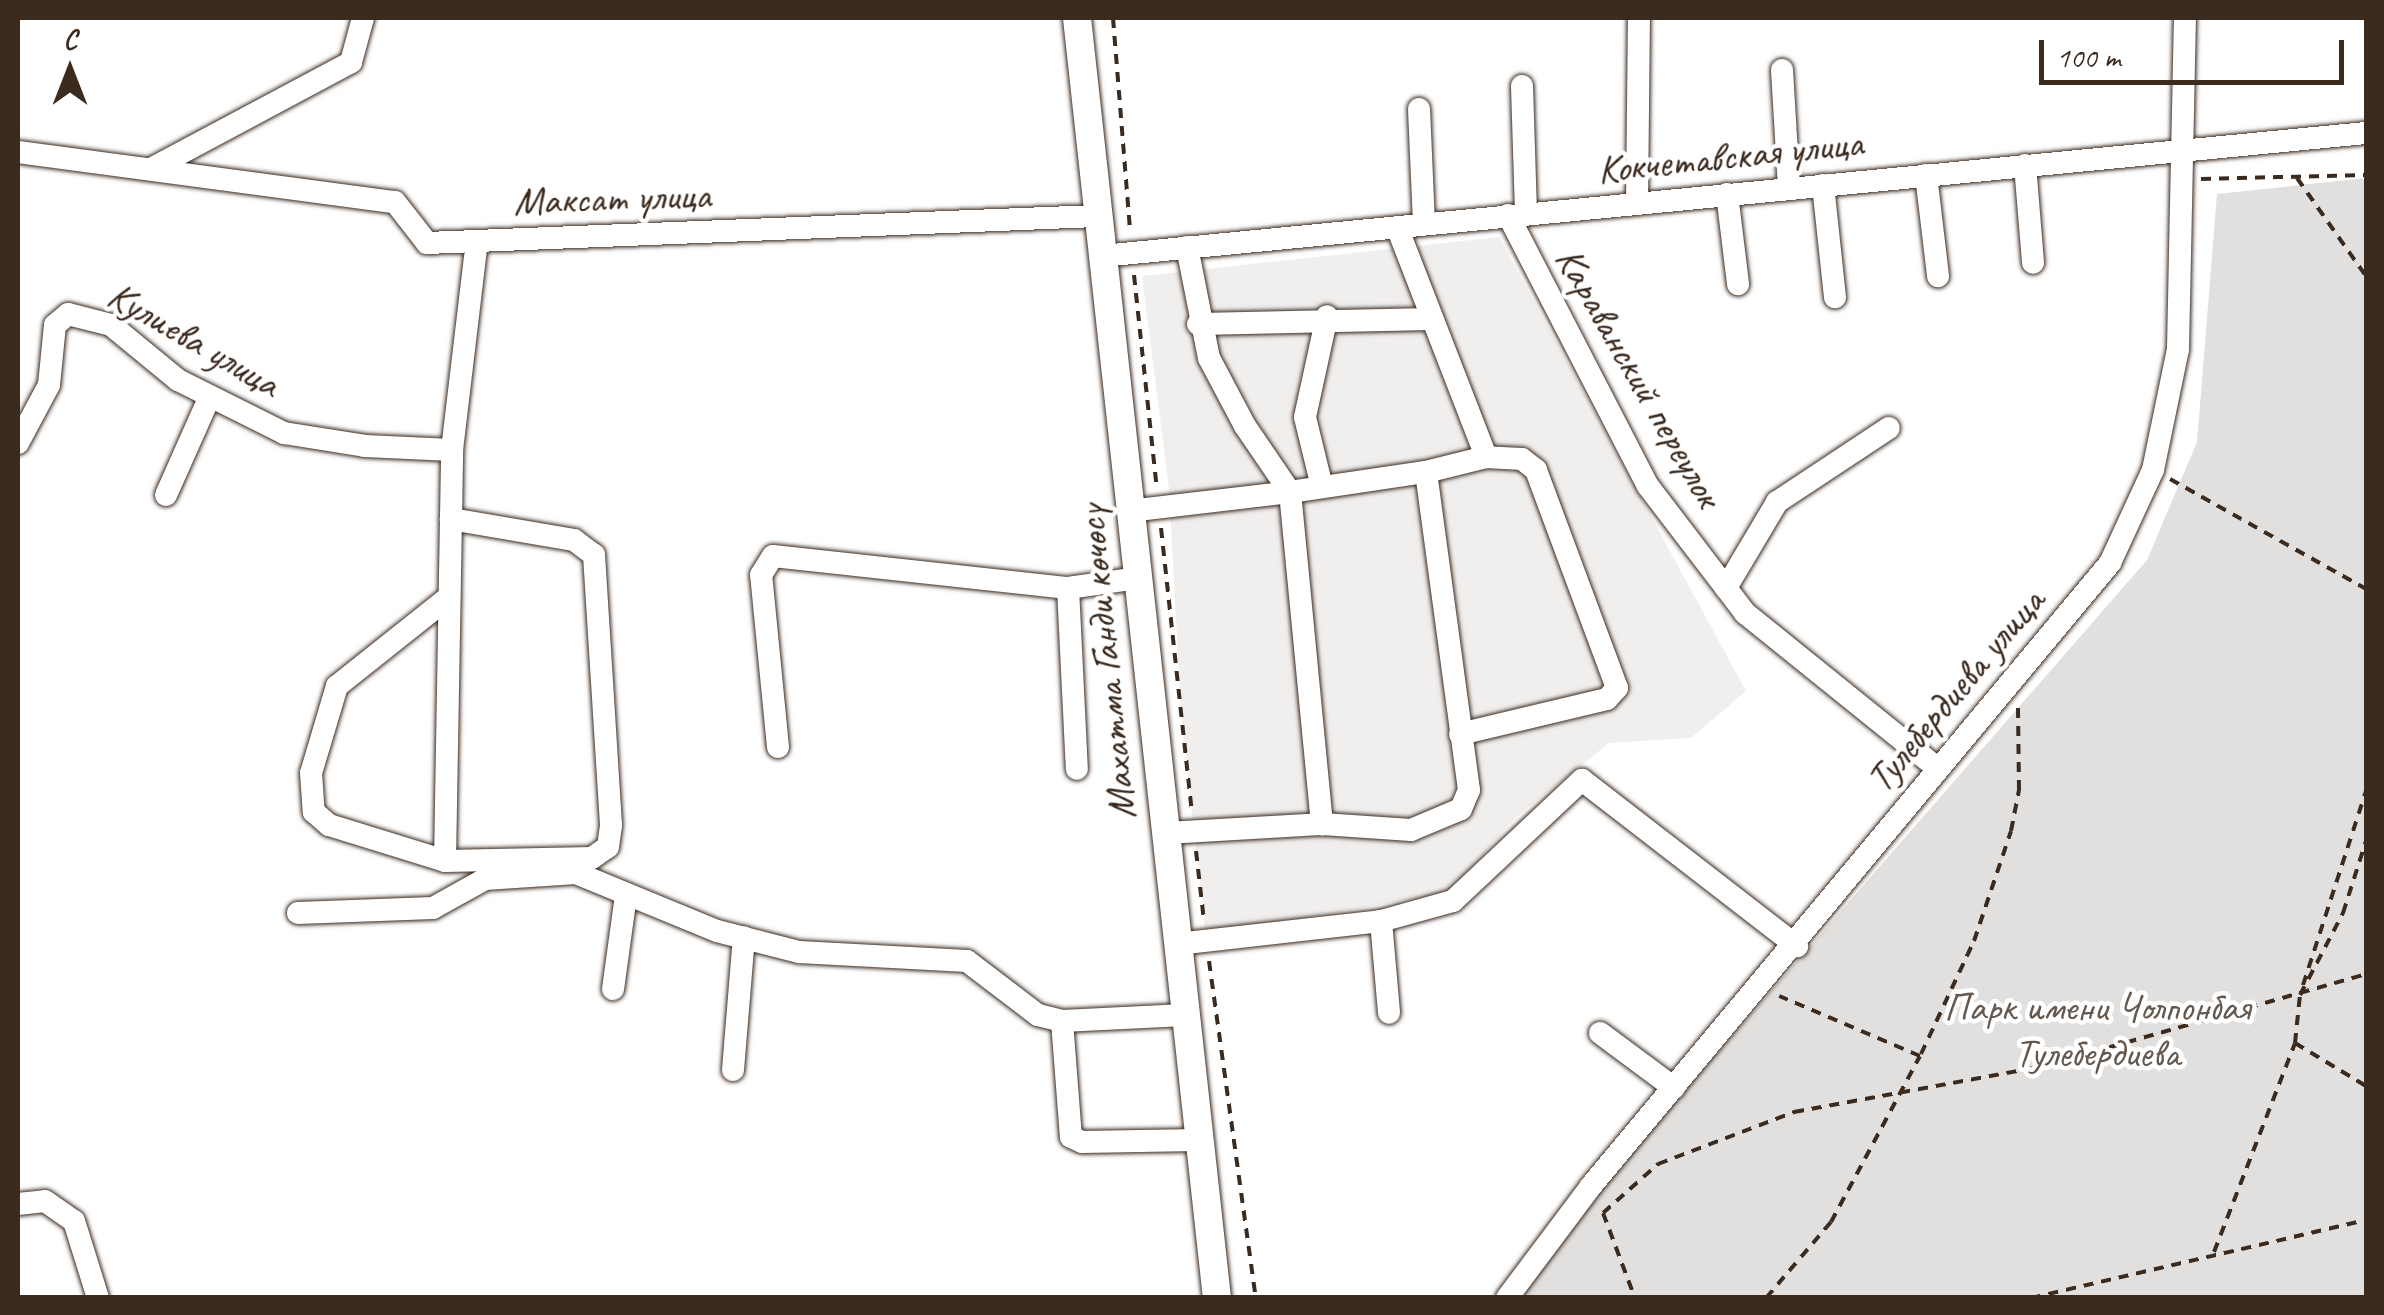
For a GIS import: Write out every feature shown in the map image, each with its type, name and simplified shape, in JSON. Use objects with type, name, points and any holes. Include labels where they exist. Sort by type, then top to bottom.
[{"type":"main road","name":"Махатма Ганди көчөсү","points":[[1077,18],[1217,1298]]},
{"type":"street","points":[[151,169],[351,62],[364,18]]},
{"type":"street","points":[[1636,203],[1639,18]]},
{"type":"street","name":"Тулебердиева улица","points":[[1507,1298],[1590,1186],[1797,946],[1937,768],[2110,563],[2152,470],[2178,350],[2185,18]]},
{"type":"street","points":[[1782,70],[1789,188]]},
{"type":"street","points":[[1517,214],[1522,86]]},
{"type":"street","points":[[1419,109],[1424,224]]},
{"type":"street","name":"Кокчетавская улица","points":[[1102,256],[2366,132]]},
{"type":"street","name":"Максат улица","points":[[18,152],[395,202],[427,243],[1097,216]]},
{"type":"street","points":[[2024,165],[2033,264]]},
{"type":"street","points":[[1926,175],[1938,276]]},
{"type":"street","points":[[1823,185],[1836,297]]},
{"type":"street","points":[[1727,194],[1738,284]]},
{"type":"street","name":"Караванский переулок","points":[[1517,214],[1648,486],[1744,613],[1937,768]]},
{"type":"street","points":[[1396,226],[1486,458]]},
{"type":"street","points":[[445,861],[452,450],[477,241]]},
{"type":"street","points":[[1186,247],[1198,324],[1244,426],[1290,492],[1322,824]]},
{"type":"street","name":"Кулиева улица","points":[[18,442],[49,385],[55,325],[68,314],[111,325],[178,380],[313,441],[452,450]]},
{"type":"street","points":[[1198,324],[1328,316],[1432,319]]},
{"type":"street","points":[[1322,486],[1305,417],[1328,316]]},
{"type":"street","points":[[166,495],[210,396]]},
{"type":"street","points":[[1726,588],[1777,502],[1890,428]]},
{"type":"street","points":[[1129,511],[1426,472],[1486,458],[1522,460],[1536,470],[1617,688],[1607,699],[1460,734]]},
{"type":"street","points":[[1164,832],[1322,824],[1411,830],[1441,823],[1461,809],[1469,790],[1426,472]]},
{"type":"street","points":[[449,597],[336,686],[311,773],[314,812],[329,826],[445,861],[592,858],[608,848],[611,825],[594,555],[574,540],[451,519]]},
{"type":"street","points":[[778,747],[761,575],[773,556],[1068,588],[1136,578]]},
{"type":"street","points":[[1068,588],[1077,768]]},
{"type":"street","points":[[1176,944],[1381,921],[1453,901],[1582,780],[1797,946]]},
{"type":"street","points":[[298,914],[433,908],[485,878],[576,874],[744,938],[798,952],[967,961],[1038,1015],[1062,1021],[1184,1015]]},
{"type":"street","points":[[613,989],[626,896]]},
{"type":"street","points":[[1381,921],[1389,1012]]},
{"type":"street","points":[[732,1070],[744,938]]},
{"type":"street","points":[[1062,1021],[1071,1136],[1082,1142],[1198,1140]]},
{"type":"street","points":[[1600,1032],[1674,1088]]},
{"type":"street","points":[[18,1204],[45,1200],[74,1221],[98,1298]]},
{"type":"path","points":[[1113,18],[1132,252],[1206,941],[1256,1298]]},
{"type":"path","points":[[2201,179],[2366,175]]},
{"type":"path","points":[[2296,178],[2366,276]]},
{"type":"path","points":[[2152,470],[2366,589]]},
{"type":"path","points":[[1766,1298],[1831,1222],[1905,1090],[1974,940],[2011,832],[2019,790],[2017,673]]},
{"type":"path","points":[[2214,1252],[2295,1043],[2300,995],[2366,792]]},
{"type":"path","points":[[2300,995],[2343,913],[2366,841]]},
{"type":"path","points":[[1603,1213],[1658,1164],[1794,1112],[2040,1068],[2366,974]]},
{"type":"path","points":[[1761,988],[1920,1056]]},
{"type":"path","points":[[2295,1043],[2366,1086]]},
{"type":"path","points":[[1590,1186],[1635,1298]]},
{"type":"path","points":[[2031,1298],[2214,1252],[2366,1220]]},
{"type":"shaded area","points":[[1499,237],[1746,691],[1691,738],[1609,743],[1515,818],[1450,892],[1206,936],[1181,714],[1169,489],[1142,276]]},
{"type":"green space","name":"Парк имени Чолпонбая Тулебердиева","points":[[2366,178],[2366,1297],[1515,1298],[1576,1215],[2147,560],[2197,442],[2217,194]]}]
